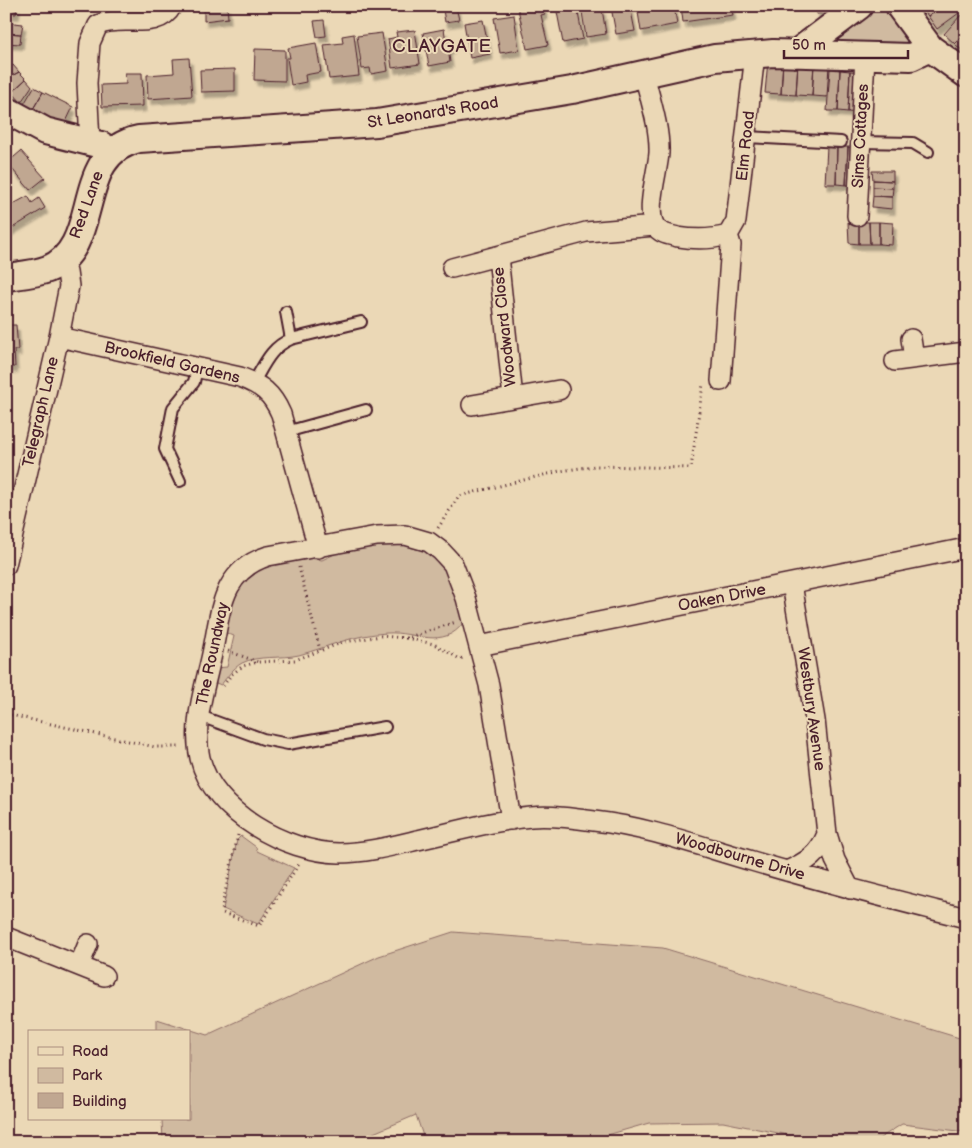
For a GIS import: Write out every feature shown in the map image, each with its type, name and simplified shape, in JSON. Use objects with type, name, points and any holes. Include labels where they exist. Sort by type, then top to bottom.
[{"type":"street","points":[[6,110],[45,131],[100,147],[87,83],[90,43],[98,25],[121,20],[144,21],[159,19],[168,14],[172,6]]},
{"type":"street","points":[[794,54],[859,6]]},
{"type":"street","points":[[898,6],[930,48],[966,74]]},
{"type":"street","name":"St Leonard's Road","points":[[100,147],[139,139],[377,123],[562,91],[715,58],[755,54],[911,57],[930,48]]},
{"type":"street","name":"Elm Road","points":[[713,378],[731,245],[728,235],[736,221],[748,137],[755,54]]},
{"type":"street","name":"Sims Cottages","points":[[857,216],[865,56]]},
{"type":"street","points":[[644,74],[659,152],[652,203],[652,220],[655,226],[662,233],[695,240],[712,240],[728,235]]},
{"type":"street","name":"Red Lane","points":[[6,277],[49,269],[69,251],[79,234],[95,180],[102,164],[100,147]]},
{"type":"street","name":"Woodward Close","points":[[452,268],[586,232],[655,226]]},
{"type":"street","name":"Woodward Close","points":[[498,256],[513,398]]},
{"type":"street","name":"Telegraph Lane","points":[[6,565],[59,337],[69,280],[60,260]]},
{"type":"street","name":"Brookfield Gardens","points":[[59,337],[254,382],[274,398],[286,432],[318,548]]},
{"type":"street","points":[[911,339],[914,358]]},
{"type":"street","points":[[894,361],[966,352]]},
{"type":"street","name":"Woodward Close","points":[[472,405],[559,390]]},
{"type":"street","name":"The Roundway","points":[[405,535],[429,542],[453,564],[471,618],[490,694],[511,820],[363,851],[338,853],[281,840],[248,822],[215,792],[204,771],[198,743],[204,690],[225,596],[242,568],[252,561],[268,556],[318,548],[377,536],[405,535]]},
{"type":"street","name":"Oaken Drive","points":[[480,650],[966,548]]},
{"type":"street","name":"Westbury Avenue","points":[[792,584],[815,720],[828,834],[834,860],[850,888]]},
{"type":"street","name":"Woodbourne Drive","points":[[511,820],[555,817],[622,824],[787,871],[966,918]]},
{"type":"street","points":[[787,871],[810,860],[822,848],[828,834]]},
{"type":"street","points":[[6,937],[104,976]]},
{"type":"street","points":[[79,966],[88,944]]},
{"type":"lane","points":[[748,137],[841,142]]},
{"type":"lane","points":[[860,142],[913,143],[928,152]]},
{"type":"lane","points":[[286,312],[290,339]]},
{"type":"lane","points":[[254,382],[274,350],[280,344],[290,339],[361,322]]},
{"type":"lane","points":[[180,481],[165,449],[173,408],[194,382],[197,368]]},
{"type":"lane","points":[[286,432],[366,410]]},
{"type":"lane","points":[[200,716],[263,739],[288,744],[385,727]]},
{"type":"path","points":[[429,542],[459,496],[476,491],[560,471],[595,466],[691,468],[713,378]]},
{"type":"path","points":[[295,552],[320,650]]},
{"type":"path","points":[[406,638],[471,618]]},
{"type":"path","points":[[204,690],[219,690],[231,674],[244,666],[258,662],[295,660],[344,642],[381,636],[406,638],[434,644],[460,658],[480,650]]},
{"type":"path","points":[[214,646],[258,662]]},
{"type":"path","points":[[6,714],[155,747],[175,749],[198,743]]},
{"type":"path","points":[[248,822],[236,837],[222,906],[223,913],[259,926],[295,872],[306,847]]},
{"type":"green space","points":[[878,6],[886,8],[905,35],[907,40],[905,45],[830,47],[828,39],[869,9]]},
{"type":"green space","points":[[391,541],[424,549],[443,566],[450,577],[464,622],[456,631],[438,638],[397,633],[374,634],[352,638],[299,655],[255,659],[239,665],[221,685],[216,683],[213,677],[216,668],[227,667],[234,636],[224,632],[232,595],[250,570],[303,557],[322,560],[339,552]]},
{"type":"green space","points":[[241,836],[256,847],[257,851],[294,868],[258,924],[223,909],[237,840]]},
{"type":"green space","points":[[453,932],[663,948],[966,1040],[966,1132],[902,1124],[874,1142],[823,1142],[723,1122],[649,1123],[583,1142],[425,1142],[416,1115],[352,1142],[163,1142],[162,1120],[190,1120],[190,1030],[157,1030],[157,1019],[207,1035],[379,956]]},
{"type":"building","points":[[6,6],[17,6],[16,14],[6,13]]},
{"type":"building","points":[[204,6],[227,6],[228,18],[204,21]]},
{"type":"building","points":[[530,6],[543,6],[545,14],[541,15],[548,45],[527,49],[518,9]]},
{"type":"building","points":[[630,6],[635,31],[616,34],[611,7]]},
{"type":"building","points":[[637,6],[674,6],[677,24],[641,31]]},
{"type":"building","points":[[681,6],[731,6],[733,15],[683,22]]},
{"type":"building","points":[[815,6],[835,6],[836,10],[817,14]]},
{"type":"building","points":[[920,6],[941,6],[928,16]]},
{"type":"building","points":[[941,6],[953,6],[959,13],[937,29],[928,16]]},
{"type":"building","points":[[456,7],[459,20],[445,22],[443,10]]},
{"type":"building","points":[[577,8],[583,39],[563,43],[557,12]]},
{"type":"building","points":[[602,9],[606,34],[586,37],[582,12]]},
{"type":"building","points":[[514,15],[519,50],[500,53],[494,18]]},
{"type":"building","points":[[961,15],[966,20],[966,32],[955,44],[944,34]]},
{"type":"building","points":[[324,20],[326,36],[317,37],[314,21]]},
{"type":"building","points":[[483,20],[490,54],[470,58],[464,23]]},
{"type":"building","points":[[6,22],[23,24],[21,34],[6,33]]},
{"type":"building","points":[[444,29],[446,41],[449,41],[451,49],[448,49],[450,62],[429,66],[423,33]]},
{"type":"building","points":[[415,30],[420,64],[392,68],[388,39],[397,37],[396,32]]},
{"type":"building","points":[[966,32],[966,54],[955,44]]},
{"type":"building","points":[[6,33],[21,34],[20,44],[6,43]]},
{"type":"building","points":[[382,33],[388,71],[371,74],[370,68],[362,69],[357,36]]},
{"type":"building","points":[[354,34],[359,76],[329,79],[324,45],[343,43],[342,36]]},
{"type":"building","points":[[316,43],[321,72],[305,75],[306,82],[291,85],[287,58],[290,58],[288,48]]},
{"type":"building","points":[[255,49],[285,50],[285,81],[254,80]]},
{"type":"building","points":[[189,58],[192,96],[148,99],[147,75],[174,73],[173,59]]},
{"type":"building","points":[[768,60],[783,61],[781,94],[765,93]]},
{"type":"building","points":[[783,61],[798,62],[796,95],[781,94]]},
{"type":"building","points":[[798,62],[814,64],[812,96],[796,95]]},
{"type":"building","points":[[814,64],[829,65],[827,97],[812,96]]},
{"type":"building","points":[[13,65],[19,72],[6,79],[6,67]]},
{"type":"building","points":[[235,69],[235,91],[201,92],[200,70]]},
{"type":"building","points":[[830,69],[840,70],[838,111],[827,111]]},
{"type":"building","points":[[840,70],[850,71],[848,112],[838,111]]},
{"type":"building","points":[[850,71],[861,72],[858,113],[848,112]]},
{"type":"building","points":[[19,72],[26,79],[12,92],[6,85],[6,79]]},
{"type":"building","points":[[125,73],[142,73],[143,106],[102,107],[101,85],[126,84]]},
{"type":"building","points":[[26,79],[32,86],[21,102],[12,92]]},
{"type":"building","points":[[34,87],[43,92],[33,109],[24,104]]},
{"type":"building","points":[[43,92],[73,107],[64,126],[33,109]]},
{"type":"building","points":[[827,146],[837,147],[836,184],[825,184]]},
{"type":"building","points":[[837,147],[848,147],[846,185],[836,184]]},
{"type":"building","points":[[848,147],[858,148],[857,185],[846,185]]},
{"type":"building","points":[[21,151],[45,178],[30,190],[7,163]]},
{"type":"building","points":[[872,171],[893,171],[893,181],[873,180]]},
{"type":"building","points":[[873,180],[893,181],[893,188],[873,187]]},
{"type":"building","points":[[873,187],[893,188],[892,197],[873,196]]},
{"type":"building","points":[[28,196],[32,203],[39,198],[45,208],[6,232],[6,208]]},
{"type":"building","points":[[873,196],[892,197],[892,209],[872,207]]},
{"type":"building","points":[[848,222],[859,222],[859,244],[849,243]]},
{"type":"building","points":[[859,222],[869,222],[870,244],[859,244]]},
{"type":"building","points":[[869,222],[879,222],[879,244],[870,244]]},
{"type":"building","points":[[879,222],[893,223],[892,245],[879,244]]},
{"type":"building","points":[[6,325],[16,325],[18,350],[14,350],[15,367],[6,367]]},
{"type":"district","name":"CLAYGATE","points":[[442,46]]}]
